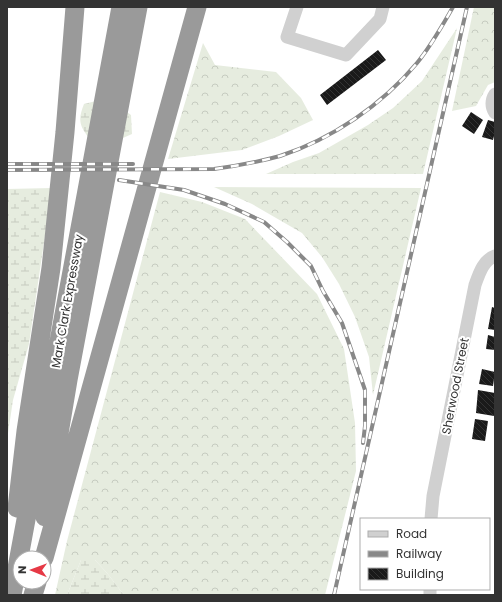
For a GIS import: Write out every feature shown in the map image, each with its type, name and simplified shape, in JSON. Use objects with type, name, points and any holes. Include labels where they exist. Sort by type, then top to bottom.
[{"type":"highway","points":[[8,595],[26,431],[50,268],[65,132],[75,7]]},
{"type":"highway","name":"Mark Clark Expressway","points":[[12,595],[121,7]]},
{"type":"highway","name":"Mark Clark Expressway","points":[[39,550],[68,380],[138,7]]},
{"type":"highway","points":[[46,550],[197,7]]},
{"type":"street","points":[[296,7],[287,38],[346,55],[380,19],[383,7]]},
{"type":"street","points":[[495,94],[492,101],[492,106],[495,113]]},
{"type":"street","name":"Sherwood Street","points":[[431,518],[433,496],[475,285],[481,268],[493,257]]},
{"type":"green space","points":[[474,7],[495,7],[495,82],[488,85],[476,106],[452,111]]},
{"type":"green space","points":[[457,28],[423,174],[266,174],[293,162],[319,153],[368,125],[393,108],[422,81]]},
{"type":"green space","points":[[203,43],[215,65],[276,72],[301,98],[313,120],[279,136],[242,150],[168,159]]},
{"type":"green space","points":[[100,100],[116,104],[131,115],[132,134],[116,141],[91,141],[82,127],[80,120],[81,115],[84,104]]},
{"type":"green space","points":[[214,187],[421,188],[373,395],[369,357],[355,317],[339,284],[322,257],[302,233],[252,204]]},
{"type":"green space","points":[[52,188],[29,344],[13,400],[7,440],[7,189]]},
{"type":"green space","points":[[160,192],[202,202],[245,219],[317,294],[344,349],[355,423],[356,471],[325,595],[124,595],[95,560],[81,560],[67,595],[55,595],[67,541]]},
{"type":"green space","points":[[81,560],[95,560],[124,595],[67,595]]},
{"type":"building","points":[[378,50],[386,60],[327,105],[320,95]]},
{"type":"building","points":[[471,112],[483,120],[474,134],[462,126]]},
{"type":"building","points":[[488,120],[495,122],[493,140],[482,137]]},
{"type":"building","points":[[492,307],[495,308],[495,330],[488,329]]},
{"type":"building","points":[[488,335],[495,337],[495,350],[486,349]]},
{"type":"building","points":[[482,369],[495,372],[493,386],[479,384]]},
{"type":"building","points":[[478,390],[495,393],[494,416],[476,413]]},
{"type":"building","points":[[475,419],[488,421],[485,441],[472,439]]},
{"type":"railway","points":[[7,170],[214,169],[247,164],[280,156],[299,149],[337,130],[355,119],[388,93],[417,63],[436,36],[453,7]]},
{"type":"railway","points":[[334,595],[467,7]]},
{"type":"railway","points":[[7,164],[133,164]]},
{"type":"railway","points":[[119,180],[184,190],[225,204],[264,222],[311,266],[323,291],[342,323],[365,390],[365,426],[363,443]]}]
